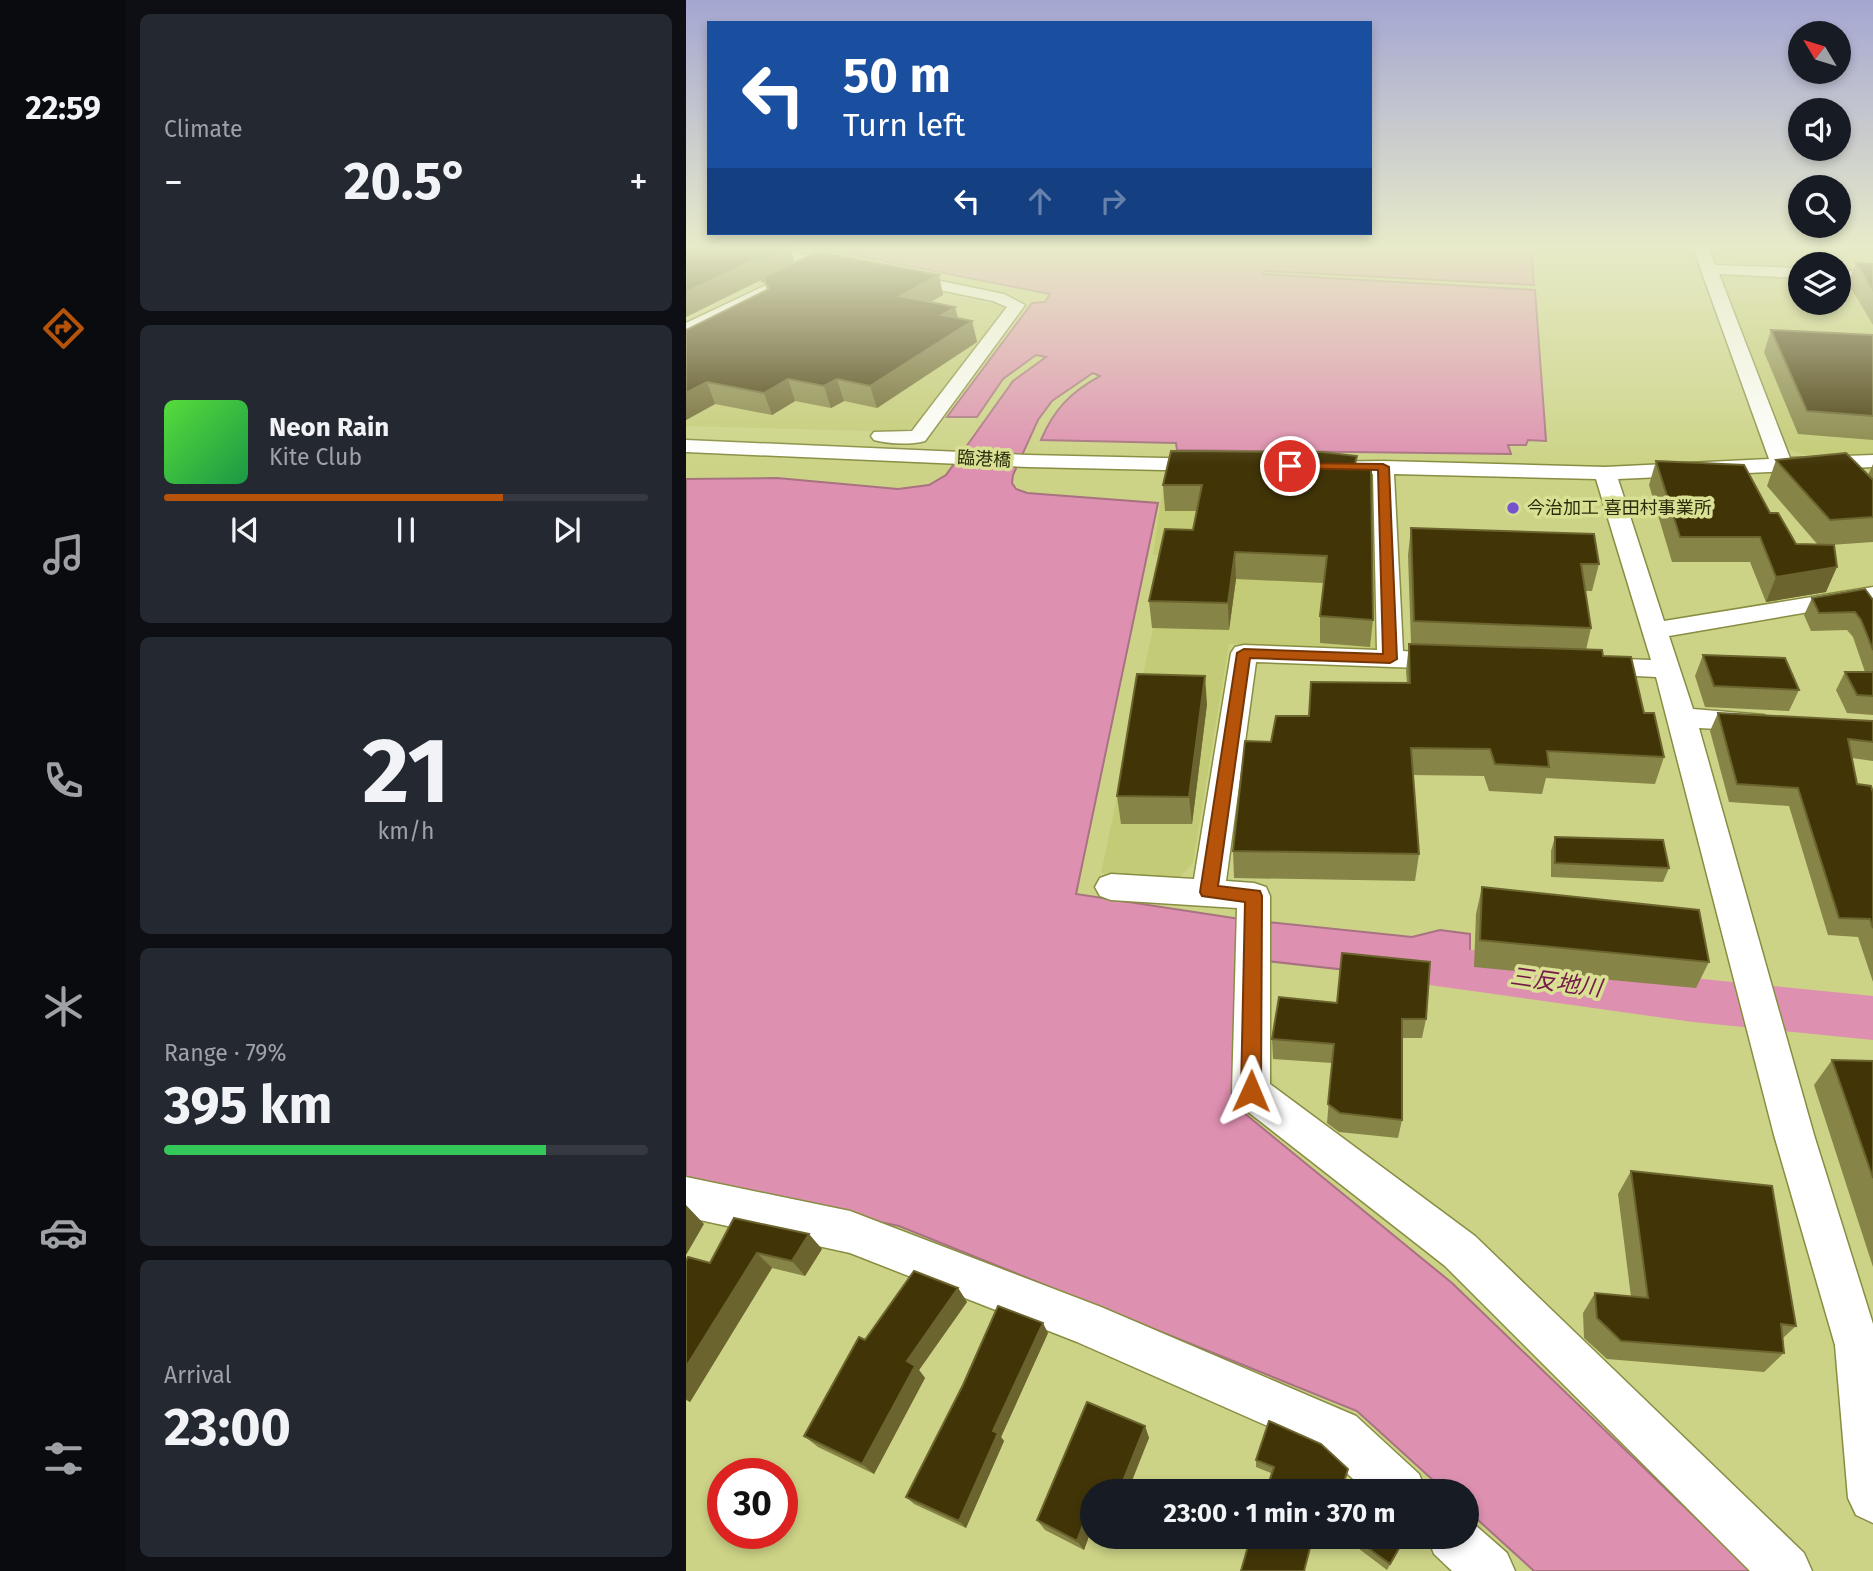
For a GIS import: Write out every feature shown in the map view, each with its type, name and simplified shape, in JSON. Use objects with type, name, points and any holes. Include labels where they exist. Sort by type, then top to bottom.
[{"type":"street","points":[[686,330],[710,318]]},
{"type":"street","points":[[686,431],[918,437],[1007,318]]},
{"type":"street","points":[[1727,318],[1782,466]]},
{"type":"street","name":"臨港橋","points":[[686,446],[1028,461],[1235,465]]},
{"type":"street","points":[[1290,466],[1605,473],[1873,461]]},
{"type":"street","points":[[1836,463],[1854,481]]},
{"type":"street","points":[[1383,467],[1390,659]]},
{"type":"street","points":[[1605,473],[1682,718],[1794,1135],[1857,1345],[1873,1498]]},
{"type":"street","points":[[1656,631],[1873,594]]},
{"type":"street","points":[[1208,892],[1244,653],[1470,662]]},
{"type":"street","points":[[1564,665],[1667,669]]},
{"type":"street","points":[[1682,718],[1778,723]]},
{"type":"street","points":[[1111,887],[1254,896],[1251,1091],[1460,1251],[1786,1571]]},
{"type":"street","points":[[686,1197],[850,1232],[1085,1322],[1339,1433],[1389,1479]]},
{"type":"street","points":[[1466,1549],[1489,1571]]},
{"type":"shaded area","points":[[721,318],[998,318],[915,426],[902,432],[686,426],[686,336]]},
{"type":"shaded area","points":[[1021,318],[1537,318],[1546,441],[1528,440],[1526,445],[1508,445],[1511,454],[1177,450],[1176,443],[1041,440],[1065,402],[1080,388],[1100,376],[1093,373],[1052,401],[1038,420],[1013,475],[1012,483],[1016,489],[1027,493],[1158,503],[1076,894],[1240,919],[1412,937],[1440,930],[1470,934],[1470,979],[1462,983],[1240,958],[1238,1108],[1452,1283],[1751,1571],[1534,1571],[1479,1521],[1479,1479],[1432,1479],[1357,1411],[899,1226],[686,1182],[686,479],[777,478],[898,489],[929,485],[946,475],[1013,381],[1046,357],[1036,355],[1003,379],[977,417],[947,417]]},
{"type":"shaded area","points":[[1733,318],[1873,318],[1873,454],[1804,455],[1781,446]]},
{"type":"shaded area","points":[[1165,473],[1376,477],[1377,649],[1229,644],[1193,863],[1178,879],[1101,873],[1152,633],[1165,555],[1153,555]]},
{"type":"building","points":[[710,318],[959,318],[972,321],[870,386],[837,379],[824,386],[788,379],[764,393],[707,382],[686,393],[686,330]]},
{"type":"building","points":[[1771,330],[1873,335],[1873,416],[1807,411]]},
{"type":"building","points":[[1171,451],[1322,452],[1357,456],[1354,467],[1371,468],[1373,620],[1320,616],[1327,556],[1235,552],[1228,603],[1149,601],[1165,529],[1193,530],[1202,485],[1163,485]]},
{"type":"building","points":[[1846,453],[1873,480],[1873,517],[1830,520],[1776,460]]},
{"type":"building","points":[[1656,461],[1744,465],[1770,513],[1778,513],[1796,544],[1834,545],[1837,567],[1776,577],[1760,537],[1680,537]]},
{"type":"building","points":[[1411,528],[1594,534],[1599,564],[1581,564],[1591,628],[1414,621]]},
{"type":"building","points":[[1865,589],[1873,600],[1873,650],[1855,612],[1819,613],[1812,598]]},
{"type":"building","points":[[1409,644],[1602,650],[1603,656],[1631,657],[1644,713],[1654,713],[1664,757],[1547,751],[1549,767],[1495,764],[1490,749],[1411,748],[1419,854],[1233,851],[1245,741],[1271,742],[1276,716],[1309,716],[1311,682],[1410,683]]},
{"type":"building","points":[[1703,655],[1785,658],[1799,690],[1714,686]]},
{"type":"building","points":[[1845,672],[1873,672],[1873,696],[1857,695]]},
{"type":"building","points":[[1137,674],[1205,676],[1189,797],[1117,796]]},
{"type":"building","points":[[1718,713],[1873,721],[1873,742],[1848,739],[1857,784],[1871,786],[1873,793],[1873,928],[1870,919],[1839,918],[1798,788],[1737,784]]},
{"type":"building","points":[[1555,837],[1663,840],[1669,868],[1555,863]]},
{"type":"building","points":[[1482,887],[1699,910],[1709,962],[1480,940]]},
{"type":"building","points":[[1342,953],[1430,962],[1426,1019],[1402,1019],[1402,1120],[1340,1113],[1328,1104],[1334,1044],[1272,1039],[1279,997],[1337,1003]]},
{"type":"building","points":[[1832,1060],[1873,1061],[1873,1178]]},
{"type":"building","points":[[1631,1171],[1772,1186],[1796,1326],[1781,1324],[1784,1353],[1621,1341],[1597,1318],[1595,1293],[1648,1298]]},
{"type":"building","points":[[734,1218],[809,1234],[792,1261],[757,1253],[686,1367],[686,1261],[688,1257],[710,1263]]},
{"type":"building","points":[[914,1271],[958,1288],[907,1361],[915,1366],[862,1464],[804,1436],[859,1337],[865,1340]]},
{"type":"building","points":[[998,1306],[1043,1323],[993,1431],[998,1433],[959,1521],[906,1497],[963,1385]]},
{"type":"building","points":[[1087,1402],[1145,1426],[1124,1479],[1080,1479],[1080,1533],[1077,1541],[1037,1520]]},
{"type":"building","points":[[1269,1421],[1321,1444],[1348,1469],[1345,1479],[1270,1479],[1274,1467],[1256,1460]]},
{"type":"building","points":[[1247,1549],[1310,1549],[1304,1571],[1241,1571]]},
{"type":"building","points":[[1370,1549],[1399,1549],[1390,1564]]},
{"type":"waterway","name":"三反地川","points":[[1415,963],[1693,1000],[1873,1018]]},
{"type":"place","name":"今治加工 喜田村事業所","points":[[1513,508]]},
{"type":"route","points":[[1251,1091],[1254,896],[1208,892],[1244,653],[1390,659],[1383,467],[1290,466]]}]
